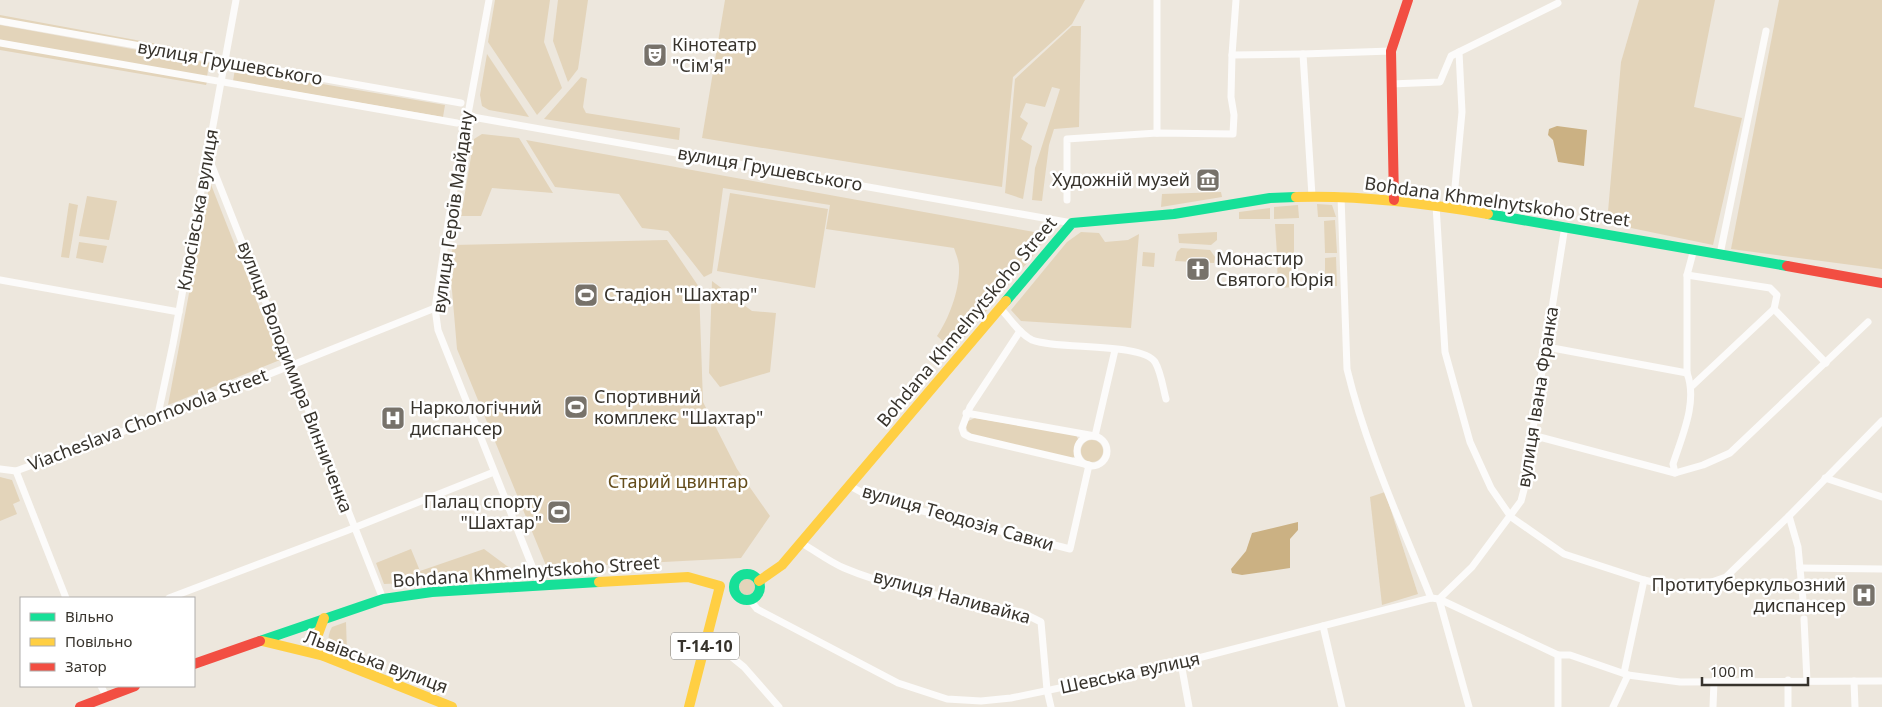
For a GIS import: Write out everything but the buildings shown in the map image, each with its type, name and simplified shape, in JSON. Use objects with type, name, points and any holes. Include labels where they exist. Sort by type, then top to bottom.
[{"type":"main road","points":[[1394,200],[1391,51],[1408,0]]},
{"type":"main road","name":"Bohdana Khmelnytskoho Street","points":[[759,581],[782,565],[931,392],[1072,223],[1174,214],[1270,198],[1342,196],[1436,205],[1565,226],[1882,283]]},
{"type":"main road","points":[[745,574],[753,575],[759,581],[759,593],[750,600],[738,597],[734,585],[738,578],[745,574]]},
{"type":"main road","name":"Bohdana Khmelnytskoho Street","points":[[195,664],[383,599],[432,592],[688,577],[720,586],[734,585]]},
{"type":"main road","name":"Т-14-10","points":[[689,707],[720,586]]},
{"type":"main road","points":[[324,618],[317,629],[318,647],[324,656]]},
{"type":"main road","name":"Львівська вулиця","points":[[260,641],[324,656],[452,707]]},
{"type":"main road","points":[[80,707],[132,687]]},
{"type":"street","name":"Клюсівська вулиця","points":[[157,419],[179,312],[236,0]]},
{"type":"street","name":"вулиця Героїв Майдану","points":[[489,0],[467,116],[435,308],[438,330],[540,586]]},
{"type":"street","points":[[1157,0],[1157,133]]},
{"type":"street","points":[[1067,200],[1067,139],[1157,133],[1233,134],[1234,115],[1230,97],[1236,0]]},
{"type":"street","points":[[1391,84],[1440,82],[1451,56],[1558,3]]},
{"type":"street","name":"вулиця Грушевського","points":[[0,21],[461,103]]},
{"type":"street","points":[[1720,254],[1766,31]]},
{"type":"street","name":"вулиця Грушевського","points":[[0,43],[457,123]]},
{"type":"street","points":[[1232,55],[1391,51]]},
{"type":"street","points":[[1453,208],[1462,112],[1459,52]]},
{"type":"street","points":[[1303,54],[1312,196]]},
{"type":"street","name":"вулиця Грушевського","points":[[467,116],[1072,223]]},
{"type":"street","name":"вулиця Володимира Винниченка","points":[[208,156],[383,599]]},
{"type":"street","points":[[1342,196],[1347,369],[1353,394],[1386,484],[1435,598],[1469,707]]},
{"type":"street","points":[[1436,205],[1445,352],[1470,442],[1491,488],[1511,518],[1564,554],[1644,580],[1675,587],[1702,585],[1726,577],[1882,421]]},
{"type":"street","name":"вулиця Івана Франка","points":[[1435,598],[1472,567],[1511,518],[1521,501],[1525,486],[1565,226]]},
{"type":"street","points":[[1675,472],[1673,464],[1690,409],[1692,386],[1686,373],[1686,275],[1694,249]]},
{"type":"street","points":[[1686,275],[1770,288],[1777,294],[1774,309],[1692,386]]},
{"type":"street","points":[[0,280],[179,312]]},
{"type":"street","name":"Viacheslava Chornovola Street","points":[[0,469],[16,471],[157,419],[435,308]]},
{"type":"street","points":[[1000,308],[1020,331],[1033,340],[1115,350],[1150,357],[1156,364],[1166,399]]},
{"type":"street","points":[[1774,309],[1826,362]]},
{"type":"street","points":[[1532,435],[1675,472],[1710,463],[1730,453],[1868,322]]},
{"type":"street","points":[[966,413],[1095,436],[1106,444],[1107,452],[1100,464],[1089,466],[964,434],[962,428],[966,413],[1020,331]]},
{"type":"street","points":[[1547,347],[1686,373]]},
{"type":"street","points":[[1095,436],[1115,350]]},
{"type":"street","points":[[1089,466],[1080,459],[1078,448],[1084,438],[1095,436]]},
{"type":"street","name":"вулиця Теодозія Савки","points":[[850,486],[872,498],[1070,549],[1089,466]]},
{"type":"street","points":[[16,471],[66,597]]},
{"type":"street","points":[[172,597],[494,472]]},
{"type":"street","points":[[1825,478],[1882,498]]},
{"type":"street","points":[[1789,516],[1795,532],[1803,600]]},
{"type":"street","name":"вулиця Наливайка","points":[[801,543],[824,559],[887,582],[1021,612],[1036,619],[1041,622],[1047,690]]},
{"type":"street","points":[[1800,568],[1882,570]]},
{"type":"street","points":[[1613,707],[1626,674],[1644,580]]},
{"type":"street","points":[[1435,598],[1558,655],[1570,655],[1626,674],[1680,682],[1882,681]]},
{"type":"street","name":"Шевська вулиця","points":[[750,600],[757,609],[898,683],[947,698],[981,701],[1011,698],[1181,663],[1435,598]]},
{"type":"street","points":[[1804,619],[1807,680]]},
{"type":"street","points":[[1323,626],[1342,707]]},
{"type":"street","points":[[707,637],[744,666],[779,707]]},
{"type":"street","points":[[1558,655],[1558,707]]},
{"type":"street","points":[[1181,663],[1189,707]]},
{"type":"street","points":[[1788,680],[1788,707]]},
{"type":"street","points":[[1713,707],[1714,681]]},
{"type":"street","points":[[1854,681],[1855,707]]},
{"type":"street","points":[[102,687],[106,696]]},
{"type":"street","points":[[1047,690],[1051,707]]},
{"type":"street","points":[[946,707],[947,698]]},
{"type":"green space","points":[[495,0],[550,0],[544,42],[562,88],[537,115],[488,42]]},
{"type":"green space","points":[[558,0],[588,0],[578,69],[568,82],[553,41]]},
{"type":"green space","points":[[725,0],[1085,0],[1072,24],[1013,77],[1002,187],[702,138]]},
{"type":"green space","points":[[1639,0],[1715,0],[1694,107],[1742,118],[1713,245],[1607,223],[1621,62]]},
{"type":"green space","points":[[1779,0],[1882,0],[1882,269],[1731,249]]},
{"type":"green space","points":[[0,15],[212,54],[210,58],[0,19]]},
{"type":"green space","points":[[0,25],[209,63],[207,77],[0,40]]},
{"type":"green space","points":[[1072,26],[1081,26],[1079,127],[1054,129],[1049,145],[1042,201],[1032,200],[1035,168],[1060,89],[1052,87],[1045,107],[1026,103],[1020,117],[1028,123],[1021,139],[1032,146],[1023,199],[1005,193],[1015,79]]},
{"type":"green space","points":[[0,45],[207,82],[206,85],[0,50]]},
{"type":"green space","points":[[487,54],[529,117],[489,110],[482,106],[480,95]]},
{"type":"green space","points":[[235,69],[445,105],[443,117],[233,81]]},
{"type":"green space","points":[[581,77],[587,79],[583,107],[586,113],[680,128],[679,140],[544,119]]},
{"type":"green space","points":[[482,134],[519,138],[553,193],[492,188],[481,216],[461,216],[474,139]]},
{"type":"green space","points":[[526,140],[1040,233],[1042,241],[1038,250],[956,347],[946,344],[937,336],[949,312],[958,285],[959,265],[954,248],[826,229],[830,205],[723,188],[712,273],[704,277],[668,231],[642,228],[619,194],[555,187]]},
{"type":"green space","points":[[210,182],[280,360],[168,405]]},
{"type":"green space","points":[[1221,192],[1222,197],[1161,207],[1162,194]]},
{"type":"green space","points":[[730,193],[828,209],[815,288],[717,271]]},
{"type":"green space","points":[[87,196],[117,201],[109,240],[79,236]]},
{"type":"green space","points":[[69,203],[78,205],[69,258],[61,257]]},
{"type":"green space","points":[[1317,204],[1332,205],[1336,217],[1318,217]]},
{"type":"green space","points":[[1298,205],[1299,218],[1274,219],[1274,207]]},
{"type":"green space","points":[[1270,208],[1270,219],[1239,219],[1239,212]]},
{"type":"green space","points":[[1335,220],[1337,253],[1325,253],[1324,221]]},
{"type":"green space","points":[[1275,224],[1294,224],[1294,255],[1277,255]]},
{"type":"green space","points":[[1081,232],[1099,233],[1105,242],[1128,240],[1139,234],[1131,328],[1021,321],[1011,310],[1067,242]]},
{"type":"green space","points":[[1217,232],[1217,240],[1211,245],[1179,243],[1178,234]]},
{"type":"green space","name":"Спортивний комплекс \"Шахтар\"","points":[[667,240],[699,287],[703,402],[737,469],[770,516],[741,558],[547,568],[457,349],[450,267],[453,245]]},
{"type":"green space","points":[[79,242],[107,246],[103,263],[76,258]]},
{"type":"green space","points":[[1181,248],[1210,250],[1215,257],[1214,263],[1175,261],[1177,252]]},
{"type":"green space","points":[[1143,252],[1155,253],[1154,267],[1142,266]]},
{"type":"green space","points":[[1336,257],[1337,286],[1325,286],[1325,258]]},
{"type":"green space","points":[[1294,259],[1295,287],[1278,288],[1277,260]]},
{"type":"green space","points":[[712,281],[752,311],[776,313],[770,372],[720,387],[709,373]]},
{"type":"green space","points":[[975,418],[1076,435],[1078,439],[1075,456],[1071,459],[972,435],[967,430],[966,425],[968,421]]},
{"type":"green space","points":[[1092,440],[1100,443],[1103,451],[1100,459],[1092,462],[1084,459],[1081,451],[1084,443]]},
{"type":"green space","points":[[0,477],[12,480],[20,501],[13,504],[17,514],[0,521]]},
{"type":"green space","points":[[1385,492],[1418,594],[1382,605],[1370,497]]},
{"type":"green space","points":[[411,549],[420,571],[484,549],[523,578],[384,584],[376,563]]},
{"type":"green space","points":[[747,579],[755,587],[747,595],[739,587]]},
{"type":"green space","points":[[346,622],[347,653],[334,647],[329,641],[329,633],[332,627]]},
{"type":"shaded area","points":[[1557,126],[1587,130],[1584,166],[1558,162],[1553,140],[1548,135],[1549,129]]},
{"type":"shaded area","points":[[1298,522],[1298,530],[1290,539],[1290,568],[1242,575],[1232,573],[1231,569],[1246,551],[1252,533]]},
{"type":"traffic: fast","points":[[1006,301],[1072,223],[1174,214],[1270,198],[1296,197]]},
{"type":"traffic: fast","points":[[1488,214],[1787,266]]},
{"type":"traffic: fast","points":[[747,574],[756,578],[760,587],[756,596],[747,600],[738,596],[734,587],[738,578],[747,574]]},
{"type":"traffic: fast","points":[[260,641],[383,599],[432,592],[599,582]]},
{"type":"traffic: slow","points":[[1296,197],[1344,197],[1392,201],[1488,214]]},
{"type":"traffic: slow","points":[[759,581],[782,565],[1006,301]]},
{"type":"traffic: slow","points":[[599,582],[688,577],[720,586],[689,707]]},
{"type":"traffic: slow","points":[[324,618],[317,637],[324,656]]},
{"type":"traffic: slow","points":[[262,641],[324,656],[452,707]]},
{"type":"traffic: jam","points":[[1394,200],[1391,51],[1408,0]]},
{"type":"traffic: jam","points":[[1787,266],[1882,283]]},
{"type":"traffic: jam","points":[[195,664],[260,641]]},
{"type":"traffic: jam","points":[[80,707],[132,687]]},
{"type":"place","name":"Кінотеатр \"Сім'я\"","points":[[655,55]]},
{"type":"place","name":"Художній музей","points":[[1208,180]]},
{"type":"place","name":"Монастир Святого Юрія","points":[[1198,269]]},
{"type":"place","name":"Стадіон \"Шахтар\"","points":[[586,295]]},
{"type":"place","name":"Спортивний комплекс \"Шахтар\"","points":[[576,407]]},
{"type":"place","name":"Наркологічний диспансер","points":[[393,418]]},
{"type":"place","name":"Палац спорту \"Шахтар\"","points":[[559,512]]},
{"type":"place","name":"Протитуберкульозний диспансер","points":[[1864,595]]},
{"type":"park label","name":"Старий цвинтар","points":[[678,482]]}]
